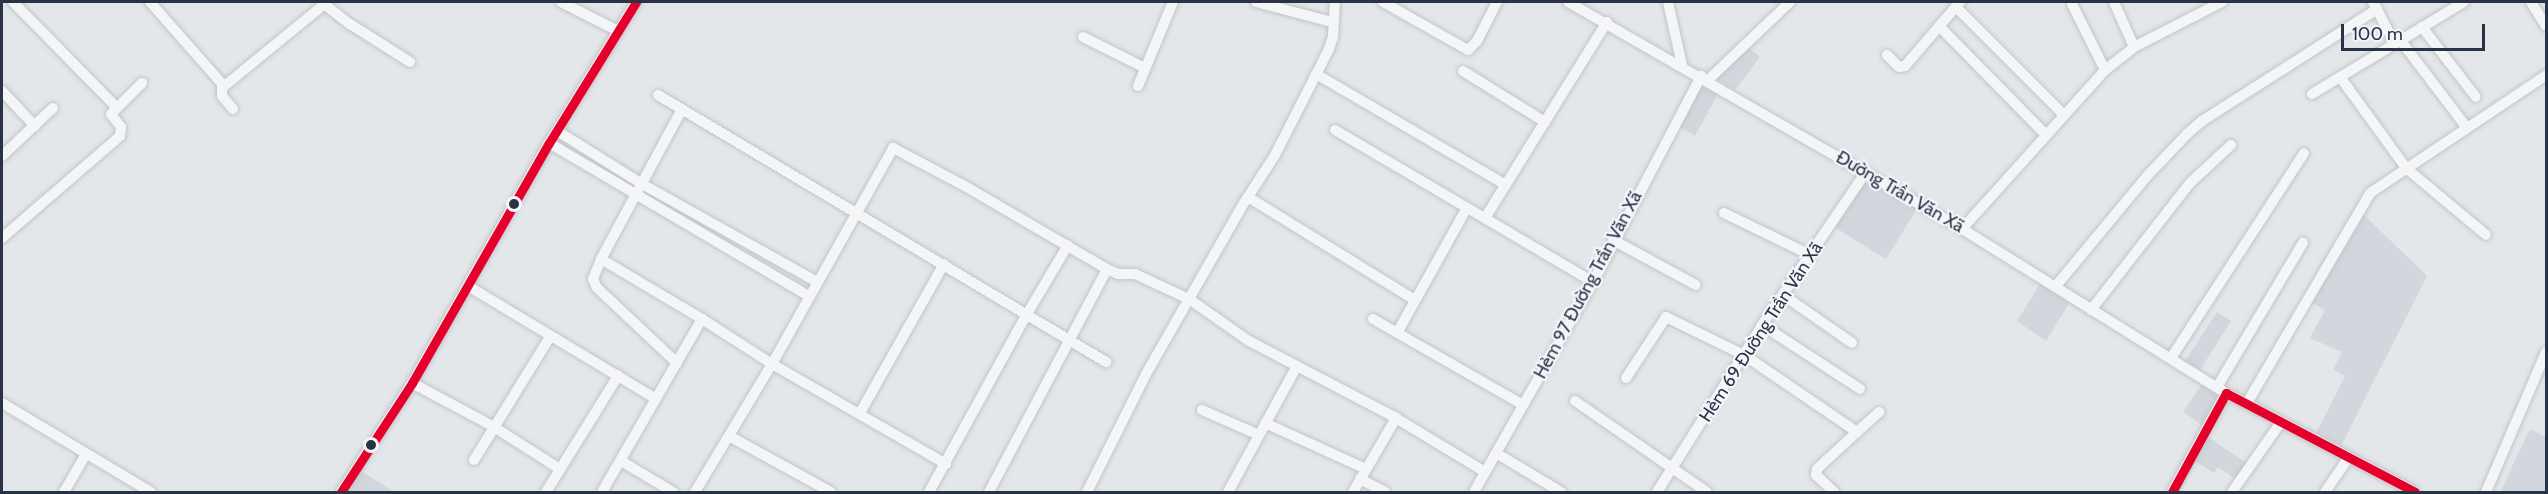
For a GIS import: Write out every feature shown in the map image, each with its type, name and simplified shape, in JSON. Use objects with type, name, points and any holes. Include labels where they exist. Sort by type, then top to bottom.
[{"type":"street","points":[[13,2],[117,108]]},
{"type":"street","points":[[150,2],[224,86]]},
{"type":"street","points":[[561,2],[618,32]]},
{"type":"street","points":[[341,492],[412,383],[549,143],[636,2]]},
{"type":"street","points":[[1138,86],[1173,2]]},
{"type":"street","points":[[1256,2],[1332,22]]},
{"type":"street","points":[[1087,492],[1113,436],[1189,299],[1275,155],[1316,74],[1333,37],[1332,22],[1335,2]]},
{"type":"street","points":[[1383,2],[1468,50],[1477,41],[1497,2]]},
{"type":"street","name":"Đường Trần Văn Xã","points":[[1568,2],[1607,22],[1866,172],[2222,390],[2415,492]]},
{"type":"street","points":[[1668,2],[1682,65]]},
{"type":"street","name":"Hẻm 97 Đường Trần Văn Xã","points":[[1474,492],[1705,78],[1789,2]]},
{"type":"street","points":[[2114,2],[2134,47]]},
{"type":"street","points":[[1962,229],[2104,70],[2134,47],[2222,2]]},
{"type":"street","points":[[2312,94],[2464,2]]},
{"type":"street","points":[[2531,2],[2546,25]]},
{"type":"street","points":[[233,109],[220,91],[224,86],[326,3],[350,24],[410,62]]},
{"type":"street","points":[[1887,55],[1902,68],[1958,4],[2064,115]]},
{"type":"street","points":[[2072,4],[2104,70]]},
{"type":"street","points":[[2055,287],[2172,147],[2195,127],[2375,5],[2398,42],[2467,128]]},
{"type":"street","points":[[1485,218],[1607,22]]},
{"type":"street","points":[[1939,26],[2046,135]]},
{"type":"street","points":[[2422,27],[2476,97]]},
{"type":"street","points":[[1083,37],[1145,68]]},
{"type":"street","points":[[1463,71],[1545,122]]},
{"type":"street","points":[[1316,74],[1506,185]]},
{"type":"street","points":[[2247,403],[2361,204],[2370,193],[2547,75]]},
{"type":"street","points":[[2340,76],[2406,168],[2486,235]]},
{"type":"street","points":[[2,238],[120,136],[121,127],[111,116],[142,83]]},
{"type":"street","points":[[2,91],[35,126]]},
{"type":"street","points":[[658,95],[1106,362]]},
{"type":"street","points":[[2,156],[53,108]]},
{"type":"street","points":[[677,363],[597,288],[593,279],[601,259],[682,109]]},
{"type":"street","points":[[1335,130],[1593,282]]},
{"type":"street","points":[[557,131],[642,184],[817,282]]},
{"type":"street","points":[[549,143],[809,296]]},
{"type":"street","points":[[2091,310],[2190,183],[2231,145]]},
{"type":"street","points":[[695,492],[772,364],[893,148],[1107,269],[1118,274],[1136,274],[1189,299],[1249,341],[1396,418],[1485,472]]},
{"type":"street","points":[[2171,358],[2304,153]]},
{"type":"street","name":"Hẻm 69 Đường Trần Văn Xã","points":[[1657,492],[1762,325],[1866,172]]},
{"type":"street","points":[[1248,197],[1415,300]]},
{"type":"street","points":[[1397,333],[1467,208]]},
{"type":"street","points":[[1724,213],[1810,255]]},
{"type":"street","points":[[1613,240],[1696,285]]},
{"type":"street","points":[[2172,492],[2222,390],[2303,243]]},
{"type":"street","points":[[930,492],[1027,314],[1068,245]]},
{"type":"street","points":[[601,259],[772,364],[946,464]]},
{"type":"street","points":[[860,413],[944,264]]},
{"type":"street","points":[[989,492],[1107,269]]},
{"type":"street","points":[[468,286],[656,399]]},
{"type":"street","points":[[1783,295],[1852,343]]},
{"type":"street","points":[[1626,378],[1665,317],[1744,355],[1857,432]]},
{"type":"street","points":[[602,492],[702,319]]},
{"type":"street","points":[[1373,319],[1523,405]]},
{"type":"street","points":[[1762,325],[1860,389]]},
{"type":"street","points":[[474,460],[550,337]]},
{"type":"street","points":[[2486,492],[2541,376],[2547,352]]},
{"type":"street","points":[[1228,492],[1297,366]]},
{"type":"street","points":[[546,492],[618,376]]},
{"type":"street","points":[[412,383],[494,427],[560,468]]},
{"type":"street","points":[[1575,401],[1707,492]]},
{"type":"street","points":[[2,404],[151,492]]},
{"type":"street","points":[[1202,410],[1258,435]]},
{"type":"street","points":[[1834,492],[1816,475],[1816,469],[1878,412]]},
{"type":"street","points":[[1353,492],[1396,418]]},
{"type":"street","points":[[2232,492],[2281,422]]},
{"type":"street","points":[[1265,423],[1363,474],[1385,492]]},
{"type":"street","points":[[729,436],[831,492]]},
{"type":"street","points":[[1496,453],[1542,488],[1561,492]]},
{"type":"street","points":[[64,492],[86,454]]},
{"type":"street","points":[[2325,492],[2349,457]]},
{"type":"street","points":[[621,461],[673,492]]},
{"type":"shaded area","points":[[1749,48],[1760,57],[1735,90],[1717,79]]},
{"type":"shaded area","points":[[1701,82],[1719,92],[1695,136],[1678,126]]},
{"type":"shaded area","points":[[1865,179],[1917,209],[1886,259],[1834,227]]},
{"type":"shaded area","points":[[2361,212],[2427,276],[2341,446],[2316,433],[2345,376],[2333,370],[2342,352],[2310,338],[2325,310],[2311,302]]},
{"type":"shaded area","points":[[2040,284],[2070,302],[2046,341],[2017,321]]},
{"type":"shaded area","points":[[2217,312],[2231,321],[2200,370],[2185,361]]},
{"type":"shaded area","points":[[2202,384],[2219,394],[2202,425],[2183,412]]},
{"type":"shaded area","points":[[2530,429],[2546,437],[2546,492],[2500,492]]},
{"type":"shaded area","points":[[2208,437],[2248,464],[2237,480],[2218,467],[2214,473],[2195,461]]},
{"type":"shaded area","points":[[361,471],[394,492],[348,492]]},
{"type":"transit line","points":[[341,492],[412,383],[549,143],[636,2]]},
{"type":"transit line","points":[[2226,393],[2415,492]]},
{"type":"transit line","points":[[2172,492],[2226,393]]}]
